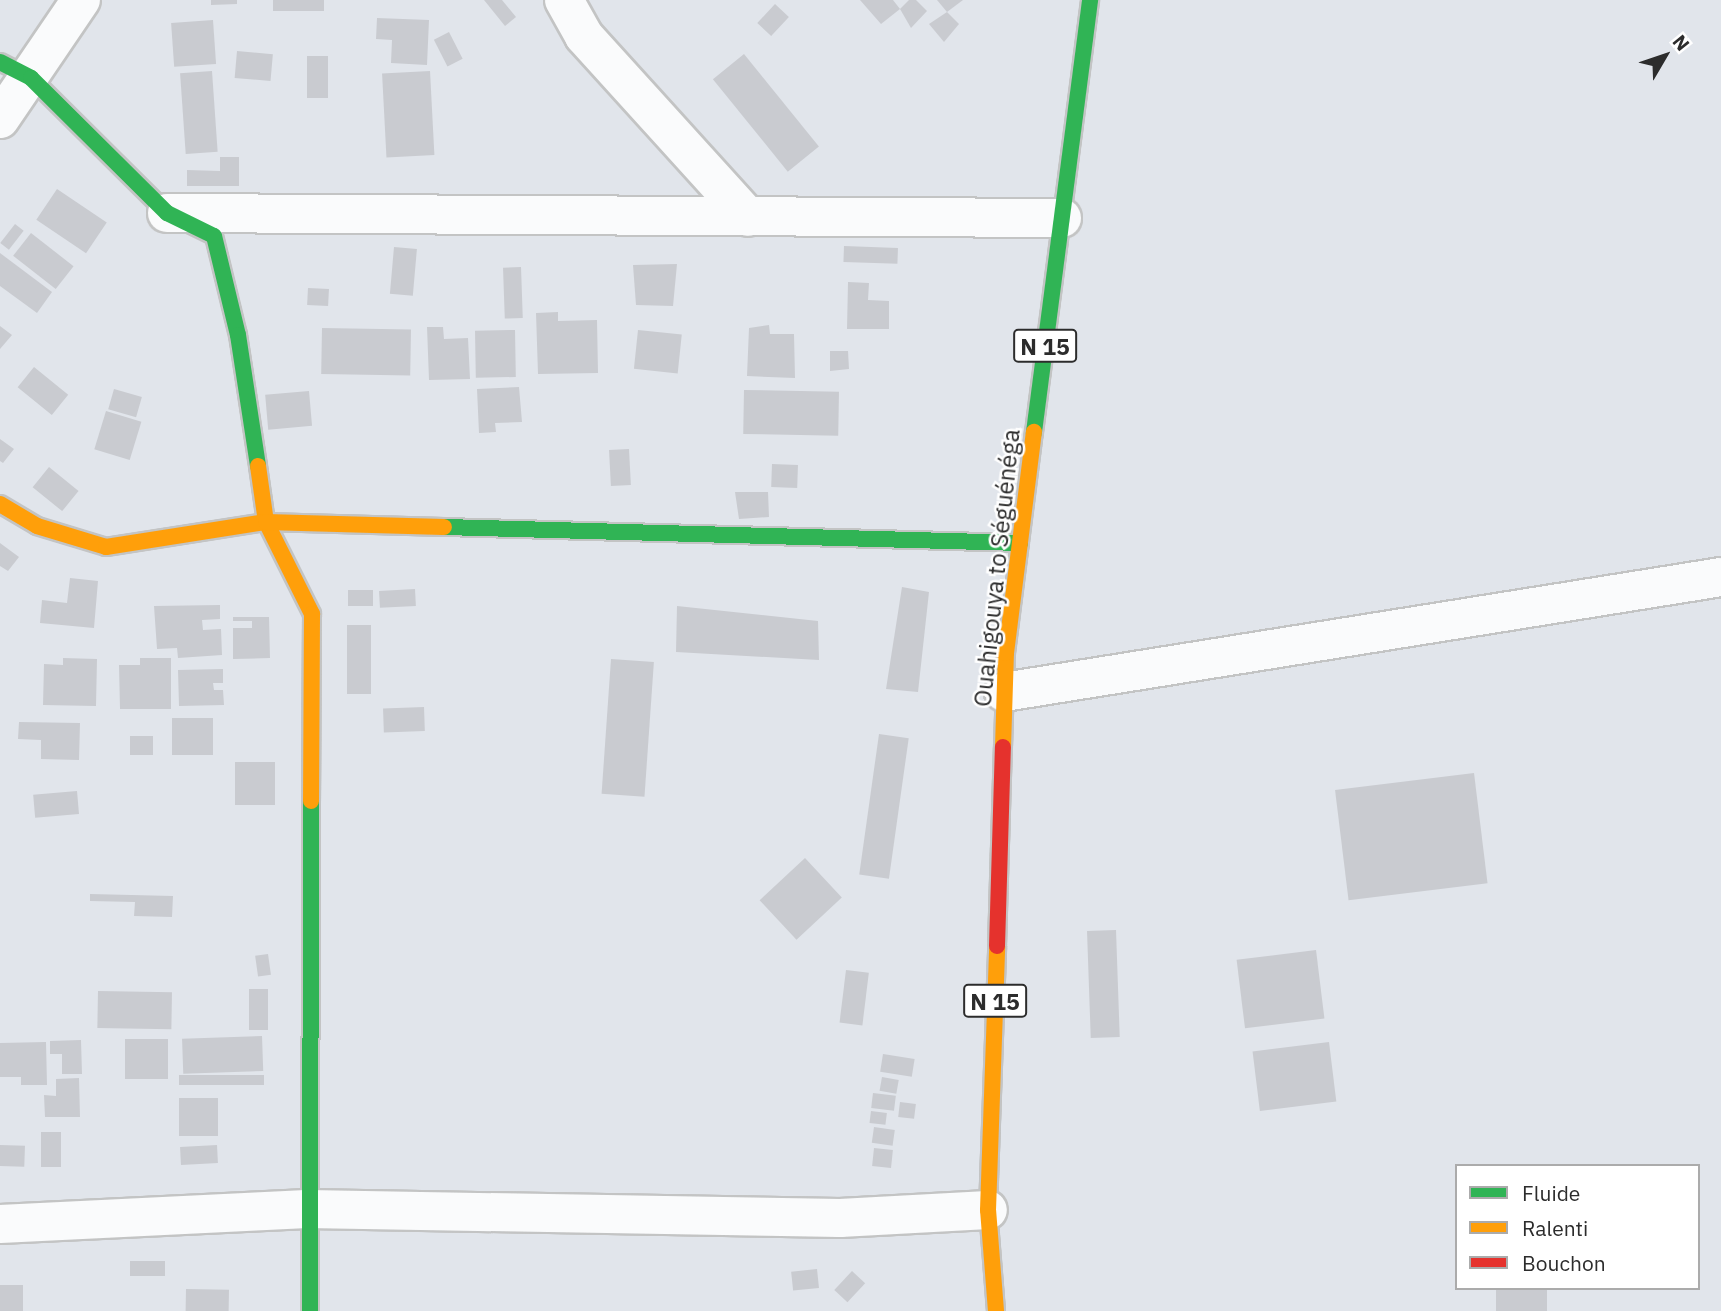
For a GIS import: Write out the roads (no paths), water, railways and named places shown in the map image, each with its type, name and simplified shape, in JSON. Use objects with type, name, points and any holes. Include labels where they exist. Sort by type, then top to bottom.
[{"type":"street","points":[[0,119],[15,70],[81,0]]},
{"type":"street","points":[[564,0],[584,36],[748,217]]},
{"type":"street","name":"Ouahigouya to Séguénéga","points":[[996,1311],[988,1210],[1004,692],[1020,543],[1090,0]]},
{"type":"street","points":[[15,70],[167,213],[214,236],[238,335],[266,522],[313,614],[307,1209],[310,1311]]},
{"type":"street","points":[[167,213],[1062,218]]},
{"type":"street","points":[[0,504],[37,526],[106,547],[266,522],[1020,543]]},
{"type":"street","points":[[1004,692],[1721,577]]},
{"type":"street","points":[[0,1224],[307,1209],[840,1218],[988,1210]]}]
